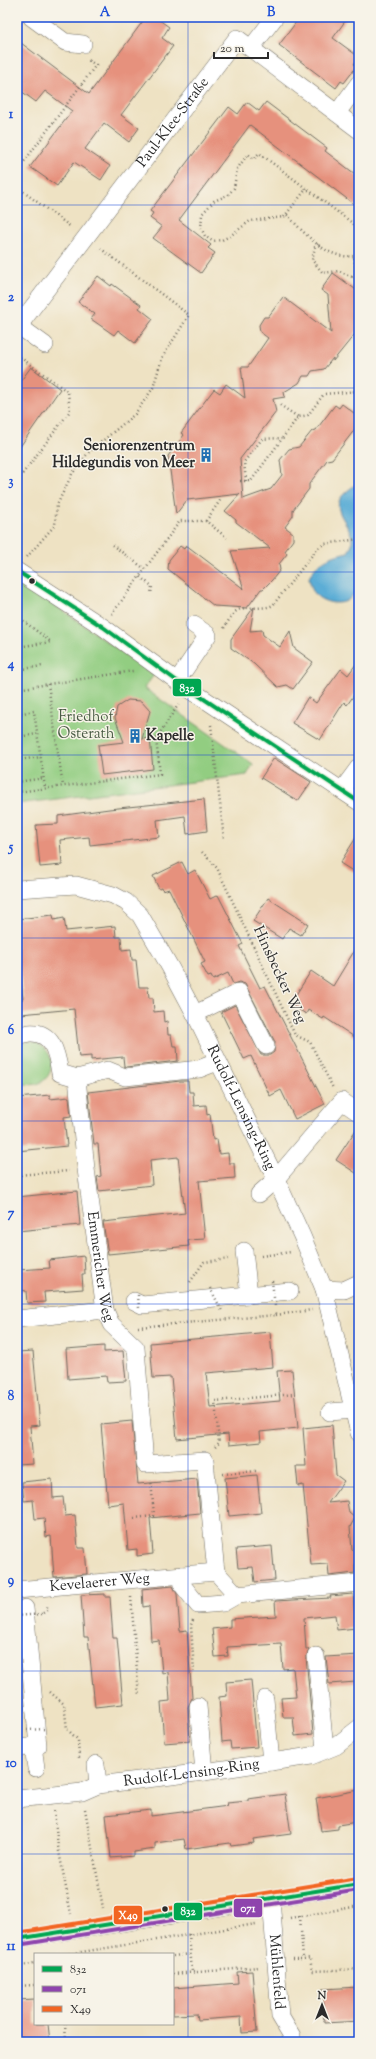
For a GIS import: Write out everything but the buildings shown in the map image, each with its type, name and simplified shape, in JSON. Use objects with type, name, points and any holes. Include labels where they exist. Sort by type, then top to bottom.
[{"type":"street","points":[[31,17],[65,42],[82,44]]},
{"type":"street","points":[[251,48],[275,17]]},
{"type":"street","name":"Paul-Klee-Straße","points":[[18,327],[237,38],[359,130]]},
{"type":"street","points":[[337,113],[359,83]]},
{"type":"street","points":[[18,327],[45,345]]},
{"type":"street","points":[[21,565],[183,685],[359,802]]},
{"type":"street","points":[[183,685],[208,635],[194,625]]},
{"type":"street","points":[[342,790],[359,767]]},
{"type":"street","name":"Rudolf-Lensing-Ring","points":[[17,889],[76,885],[112,895],[126,902],[140,915],[170,967],[276,1179],[324,1289],[359,1433]]},
{"type":"street","points":[[194,1014],[239,992],[266,1046]]},
{"type":"street","points":[[17,1036],[20,1034],[36,1033],[50,1040],[57,1052],[60,1073],[77,1078],[108,1070],[125,1077],[199,1069],[217,1062]]},
{"type":"street","name":"Emmericher Weg","points":[[77,1078],[86,1169],[105,1310],[111,1324],[136,1348],[145,1464],[149,1464]]},
{"type":"street","points":[[259,1194],[276,1179],[342,1101],[358,1113]]},
{"type":"street","points":[[244,1251],[249,1295]]},
{"type":"street","points":[[324,1289],[344,1290],[359,1283]]},
{"type":"street","points":[[137,1301],[142,1305],[290,1291]]},
{"type":"street","points":[[17,1319],[105,1310]]},
{"type":"street","points":[[330,1412],[353,1410]]},
{"type":"street","points":[[149,1464],[206,1468],[216,1572],[237,1595]]},
{"type":"street","name":"Kevelaerer Weg","points":[[17,1590],[216,1572]]},
{"type":"street","points":[[182,1575],[183,1586],[198,1605],[223,1603],[237,1595],[359,1583]]},
{"type":"street","points":[[21,1612],[38,1746],[25,1747],[36,1768]]},
{"type":"street","points":[[316,1656],[325,1750]]},
{"type":"street","points":[[265,1699],[271,1762]]},
{"type":"street","points":[[198,1706],[204,1772]]},
{"type":"street","name":"Rudolf-Lensing-Ring","points":[[17,1799],[82,1792],[98,1785],[204,1772],[311,1756],[336,1746],[359,1728]]},
{"type":"street","points":[[96,1764],[98,1785]]},
{"type":"street","points":[[17,1939],[359,1884]]},
{"type":"street","name":"Mühlenfeld","points":[[271,1898],[280,2016],[292,2036],[292,2042]]},
{"type":"path","points":[[17,171],[96,65],[82,55],[82,44]]},
{"type":"path","points":[[307,188],[287,215],[250,221],[222,240],[212,241],[205,236],[202,228],[202,214],[214,201],[228,196],[234,188],[237,168],[248,154],[254,159],[259,153],[307,188],[359,228]]},
{"type":"path","points":[[17,187],[190,315],[162,358],[153,388],[135,414],[84,458],[72,474],[57,505],[55,525],[21,565]]},
{"type":"path","points":[[287,215],[318,244],[332,254],[359,255]]},
{"type":"path","points":[[318,244],[315,247],[312,260],[323,273],[339,271],[359,280]]},
{"type":"path","points":[[352,277],[356,273],[354,256]]},
{"type":"path","points":[[17,355],[68,392],[70,411],[17,481]]},
{"type":"path","points":[[240,481],[251,481],[298,417],[308,415],[324,394],[359,391]]},
{"type":"path","points":[[280,404],[298,417]]},
{"type":"path","points":[[246,481],[244,462],[262,439],[282,438]]},
{"type":"path","points":[[206,521],[221,499]]},
{"type":"path","points":[[103,627],[180,521],[206,521],[227,538]]},
{"type":"path","points":[[208,635],[220,633],[235,612],[241,610],[268,608],[273,605],[317,549],[324,544],[359,539]]},
{"type":"path","points":[[112,545],[145,569]]},
{"type":"path","points":[[140,576],[152,586],[151,594]]},
{"type":"path","points":[[17,616],[51,642],[17,647]]},
{"type":"path","points":[[17,623],[24,622]]},
{"type":"path","points":[[17,689],[137,670],[146,659]]},
{"type":"path","points":[[17,670],[42,666]]},
{"type":"path","points":[[48,684],[63,786]]},
{"type":"path","points":[[17,792],[160,774],[156,739],[183,685]]},
{"type":"path","points":[[208,701],[224,840]]},
{"type":"path","points":[[17,714],[34,712],[45,788]]},
{"type":"path","points":[[17,737],[38,734]]},
{"type":"path","points":[[17,760],[41,757]]},
{"type":"path","points":[[17,782],[44,778]]},
{"type":"path","name":"Hinsbecker Weg","points":[[202,852],[217,868],[295,1034],[310,1042],[335,1092],[342,1101]]},
{"type":"path","points":[[17,1175],[86,1169]]},
{"type":"path","points":[[272,1281],[276,1314]]},
{"type":"path","points":[[210,1288],[222,1311]]},
{"type":"path","points":[[118,1330],[141,1326],[311,1310]]},
{"type":"path","points":[[256,1471],[206,1468],[219,1443],[215,1401],[294,1394]]},
{"type":"path","points":[[134,1518],[154,1516],[149,1464]]},
{"type":"path","points":[[129,1580],[139,1696]]},
{"type":"path","points":[[194,1672],[191,1625],[198,1605]]},
{"type":"path","points":[[21,1612],[42,1614]]},
{"type":"path","points":[[50,1692],[64,1704],[68,1729],[78,1740]]},
{"type":"path","points":[[27,1730],[46,1729]]},
{"type":"path","points":[[82,1792],[103,1908],[110,1906]]},
{"type":"path","points":[[53,1795],[58,1846],[71,1915]]},
{"type":"path","points":[[75,1953],[359,1906]]},
{"type":"path","points":[[300,1916],[303,1958],[310,1958],[312,1971],[359,1968]]},
{"type":"path","points":[[189,1934],[192,1972]]},
{"type":"path","points":[[174,1956],[191,1954]]},
{"type":"path","points":[[17,1967],[34,1963]]},
{"type":"path","points":[[174,1974],[276,1966]]},
{"type":"path","points":[[17,1986],[34,1985]]},
{"type":"path","points":[[65,2025],[66,2042]]},
{"type":"green space","name":"Friedhof Osterath","points":[[17,578],[154,675],[144,688],[253,764],[247,775],[17,804]]},
{"type":"green space","points":[[31,1041],[42,1046],[49,1054],[51,1063],[50,1071],[46,1078],[39,1083],[29,1085],[17,1081],[17,1045]]},
{"type":"water","points":[[359,482],[359,585],[347,601],[336,603],[322,600],[313,591],[309,578],[320,563],[335,555],[348,552],[352,544],[352,537],[338,506],[342,496]]},
{"type":"transit line","name":"832","points":[[17,571],[103,627],[177,681],[359,802]]},
{"type":"transit line","name":"X49","points":[[17,1933],[358,1878]]},
{"type":"transit line","name":"832","points":[[17,1939],[359,1884]]},
{"type":"transit line","name":"071","points":[[18,1945],[359,1890]]},
{"type":"place","name":"Seniorenzentrum Hildegundis von Meer","points":[[206,455]]},
{"type":"place","name":"Kapelle","points":[[135,736]]}]
